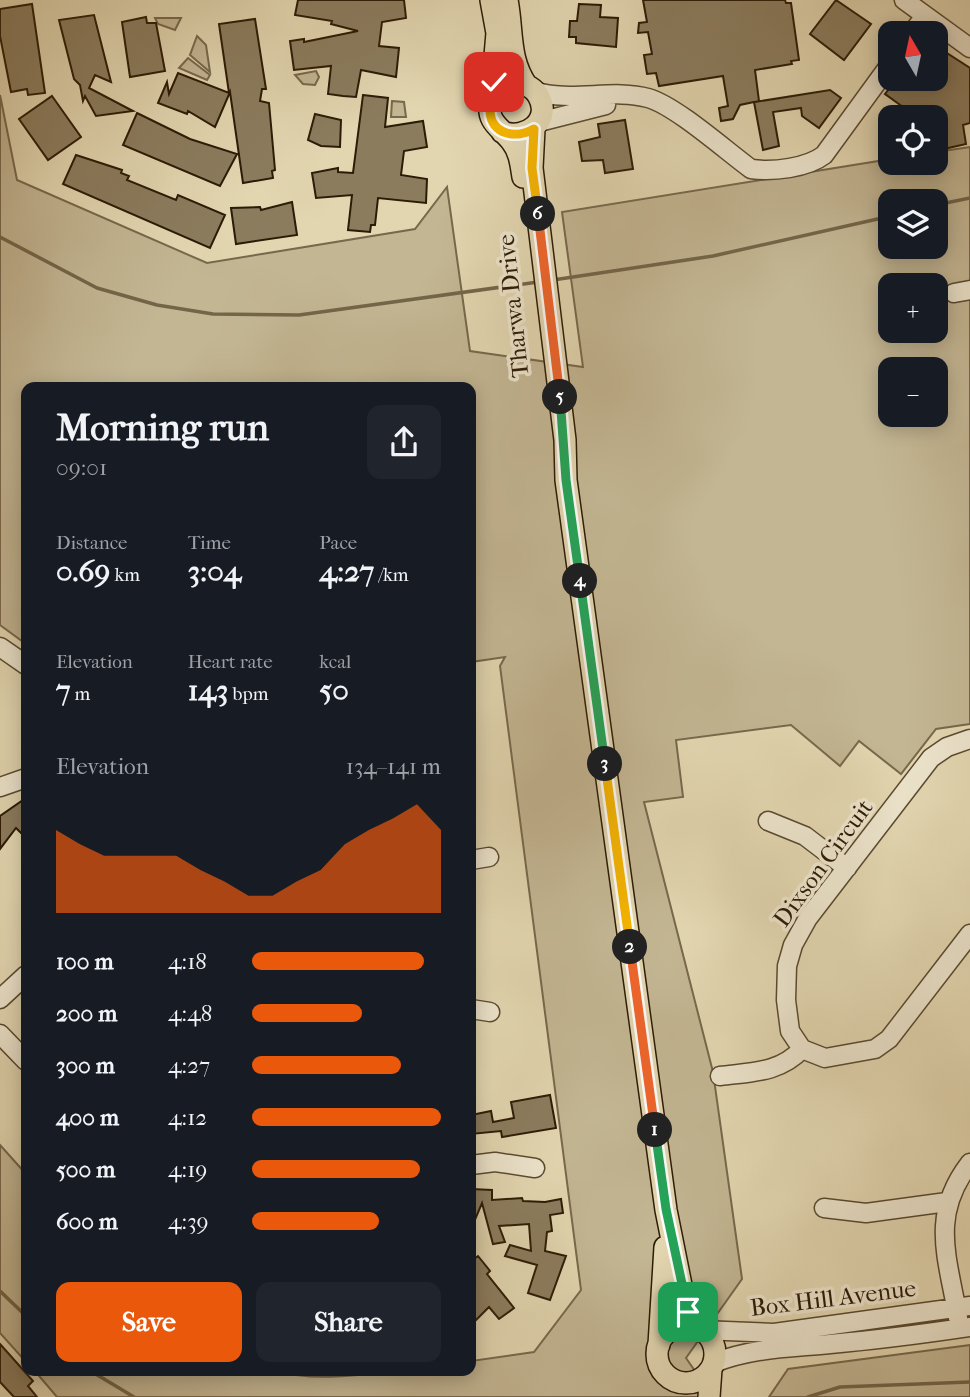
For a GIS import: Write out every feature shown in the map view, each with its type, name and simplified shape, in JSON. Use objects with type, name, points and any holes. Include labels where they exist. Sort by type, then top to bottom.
[{"type":"main road","points":[[491,0],[497,33],[492,119],[502,132],[519,135],[536,125],[542,106],[518,73],[512,56],[507,0]]},
{"type":"main road","points":[[491,102],[495,94],[509,84],[531,88]]},
{"type":"main road","name":"Tharwa Drive","points":[[536,125],[532,168],[537,250],[556,441],[566,480],[666,1209],[685,1304],[700,1329]]},
{"type":"main road","name":"Tharwa Drive","points":[[502,132],[513,142],[519,156],[537,250]]},
{"type":"main road","name":"Tharwa Drive","points":[[659,1345],[666,1209]]},
{"type":"main road","points":[[709,1397],[713,1366],[715,1349],[711,1339],[700,1329],[684,1325],[674,1328],[659,1345],[660,1367],[678,1388],[699,1380],[713,1366]]},
{"type":"street","points":[[904,0],[970,48]]},
{"type":"street","points":[[921,21],[925,16]]},
{"type":"street","points":[[531,88],[578,97],[646,97],[659,103],[751,169],[763,171],[814,162],[824,155],[878,81]]},
{"type":"street","points":[[536,125],[633,97]]},
{"type":"street","points":[[0,647],[21,662]]},
{"type":"street","name":"Dixson Circuit","points":[[802,1049],[790,1031],[786,1000],[787,967],[797,936],[932,758],[947,747],[970,738]]},
{"type":"street","points":[[0,787],[21,780]]},
{"type":"street","points":[[768,821],[805,836],[847,868]]},
{"type":"street","points":[[476,859],[489,857]]},
{"type":"street","points":[[720,1076],[779,1068],[791,1062],[802,1049],[825,1058],[875,1049],[889,1039],[970,934]]},
{"type":"street","points":[[0,999],[21,980]]},
{"type":"street","points":[[476,1010],[490,1012]]},
{"type":"street","points":[[0,1034],[21,1056]]},
{"type":"street","points":[[476,1164],[495,1162],[535,1168]]},
{"type":"street","points":[[965,1328],[963,1307],[945,1233],[947,1202],[970,1163]]},
{"type":"street","points":[[824,1208],[866,1213],[947,1202]]},
{"type":"street","name":"Box Hill Avenue","points":[[700,1329],[774,1333],[963,1307]]},
{"type":"street","name":"Box Hill Avenue","points":[[713,1366],[765,1348],[879,1339],[965,1328]]},
{"type":"shaded area","points":[[155,18],[181,18],[175,30],[158,24]]},
{"type":"shaded area","points":[[197,36],[206,45],[210,72],[190,55]]},
{"type":"shaded area","points":[[188,58],[210,75],[207,80],[179,68]]},
{"type":"shaded area","points":[[316,71],[319,77],[315,85],[303,84],[295,75]]},
{"type":"shaded area","points":[[0,95],[17,180],[207,263],[415,229],[447,187],[470,351],[583,367],[562,212],[878,161],[878,175],[948,175],[948,150],[970,147],[970,724],[936,729],[901,774],[859,741],[840,766],[791,725],[676,740],[683,797],[644,802],[713,1072],[742,1279],[686,1358],[713,1397],[57,1397],[39,1376],[476,1376],[476,1360],[534,1352],[581,1290],[500,666],[505,657],[476,661],[476,382],[21,382],[21,640],[0,625]]},
{"type":"shaded area","points":[[392,101],[404,102],[406,117],[391,117]]},
{"type":"shaded area","points":[[0,1145],[21,1168],[21,1356],[0,1333]]},
{"type":"shaded area","points":[[970,1345],[970,1397],[769,1397],[788,1369]]},
{"type":"building","points":[[298,0],[404,0],[406,18],[382,22],[379,46],[399,48],[396,77],[361,70],[356,97],[328,94],[331,66],[294,70],[290,41],[304,39],[304,42],[358,31],[331,24],[332,21],[295,15]]},
{"type":"building","points":[[643,0],[785,0],[786,3],[791,3],[799,60],[791,61],[792,64],[755,70],[759,101],[755,102],[830,90],[841,98],[819,128],[802,116],[801,108],[773,112],[779,146],[763,150],[754,102],[740,105],[733,119],[721,121],[719,108],[728,106],[723,76],[659,86],[656,73],[647,74],[644,55],[652,54],[648,32],[638,33],[639,23],[647,22]]},
{"type":"building","points":[[836,0],[871,24],[844,60],[810,34]]},
{"type":"building","points":[[32,4],[45,93],[28,95],[27,89],[11,92],[0,36],[0,9]]},
{"type":"building","points":[[579,4],[601,5],[600,17],[618,18],[616,47],[576,43],[576,37],[569,37],[570,21],[577,21]]},
{"type":"building","points":[[94,15],[111,82],[95,75],[89,88],[133,111],[96,116],[85,96],[83,101],[80,85],[74,79],[59,20]]},
{"type":"building","points":[[146,17],[147,23],[156,23],[165,71],[130,77],[122,22]]},
{"type":"building","points":[[255,19],[266,89],[262,89],[260,101],[269,103],[275,170],[272,171],[273,178],[243,183],[230,92],[215,127],[188,111],[187,114],[158,103],[167,82],[169,94],[178,73],[229,93],[219,24]]},
{"type":"building","points":[[948,54],[970,68],[970,123],[963,125],[966,144],[948,148],[948,105],[900,105],[885,94],[887,91],[948,91]]},
{"type":"building","points":[[363,95],[388,98],[385,127],[423,121],[427,147],[404,151],[401,175],[427,179],[426,203],[378,198],[375,225],[371,225],[370,232],[348,230],[352,195],[316,198],[312,173],[338,168],[338,172],[353,173]]},
{"type":"building","points":[[52,96],[81,137],[48,160],[19,119]]},
{"type":"building","points":[[137,113],[190,139],[237,154],[220,186],[123,145]]},
{"type":"building","points":[[315,114],[341,120],[340,147],[321,146],[308,140]]},
{"type":"building","points":[[625,120],[633,169],[605,173],[603,160],[582,161],[579,142],[600,137],[598,124]]},
{"type":"building","points":[[76,155],[122,170],[121,173],[129,176],[127,180],[176,200],[178,195],[225,215],[210,248],[63,184]]},
{"type":"building","points":[[292,202],[297,235],[236,244],[231,208],[260,207],[261,210]]},
{"type":"building","points":[[21,801],[21,833],[16,828],[0,849],[0,816]]},
{"type":"building","points":[[550,1095],[556,1128],[502,1137],[501,1131],[476,1134],[476,1114],[491,1111],[493,1122],[514,1118],[511,1102]]},
{"type":"building","points":[[476,1189],[492,1190],[492,1200],[522,1198],[523,1201],[545,1202],[561,1199],[563,1213],[550,1215],[552,1231],[547,1232],[545,1251],[566,1256],[550,1300],[528,1293],[537,1265],[505,1256],[510,1245],[531,1251],[529,1224],[499,1226],[505,1242],[493,1244],[482,1203],[476,1217]]},
{"type":"building","points":[[478,1256],[490,1271],[487,1274],[514,1308],[499,1319],[489,1307],[476,1320]]},
{"type":"building","points":[[0,1344],[21,1368],[21,1376],[29,1376],[33,1381],[28,1386],[37,1397],[14,1397],[0,1382]]},
{"type":"waterway","points":[[948,203],[970,198]]},
{"type":"waterway","points":[[553,280],[713,256],[878,219]]},
{"type":"waterway","points":[[0,237],[97,288],[157,305],[213,314],[299,315],[538,282]]},
{"type":"waterway","points":[[0,1291],[21,1311]]},
{"type":"waterway","points":[[99,1376],[134,1397]]},
{"type":"waterway","points":[[808,1397],[840,1387],[970,1382]]},
{"type":"route","points":[[494,82],[490,111],[496,126],[510,135],[527,133],[534,129],[532,168],[565,440],[566,480],[666,1209],[688,1312]]}]
